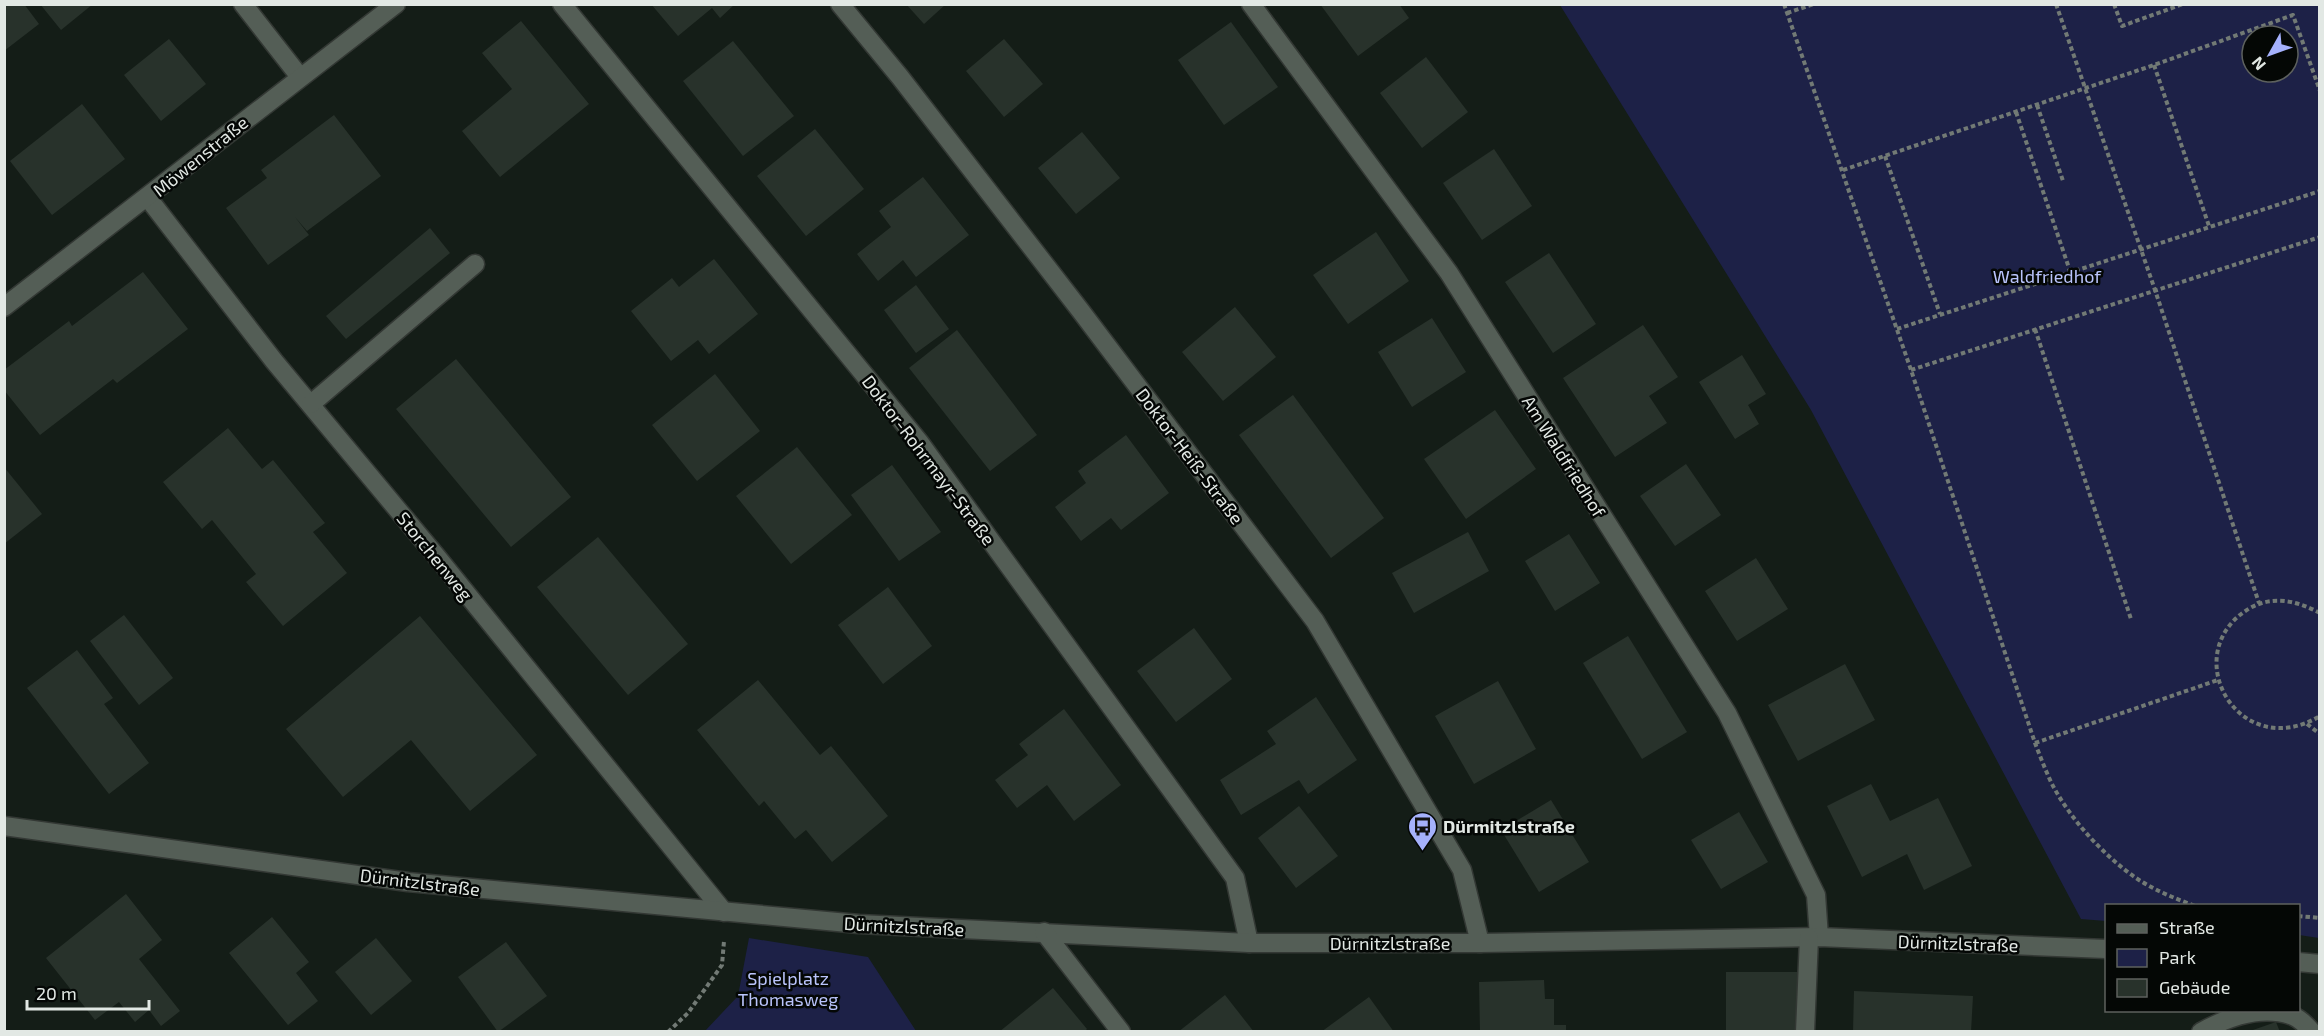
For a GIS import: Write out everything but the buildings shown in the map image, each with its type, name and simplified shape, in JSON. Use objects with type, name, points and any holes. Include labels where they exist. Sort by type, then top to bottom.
[{"type":"street","points":[[243,4],[300,76]]},
{"type":"street","name":"Möwenstraße","points":[[4,307],[148,198],[300,76],[396,4]]},
{"type":"street","name":"Doktor-Rohrmayr-Straße","points":[[562,4],[927,453],[1235,878],[1249,943]]},
{"type":"street","name":"Doktor-Heiß-Straße","points":[[840,4],[900,77],[1037,254],[1315,621],[1462,870],[1480,943]]},
{"type":"street","name":"Am Waldfriedhof","points":[[1251,4],[1449,273],[1727,713],[1816,895],[1814,938]]},
{"type":"street","name":"Storchenweg","points":[[148,198],[274,361],[724,912]]},
{"type":"street","points":[[311,404],[475,264]]},
{"type":"street","name":"Dürnitzlstraße","points":[[4,826],[408,882],[859,924],[1249,943],[1480,943],[1814,938],[2105,948]]},
{"type":"street","points":[[1044,932],[1121,1032]]},
{"type":"street","points":[[1805,1032],[1814,938]]},
{"type":"street","points":[[2300,962],[2319,964]]},
{"type":"street","points":[[2200,1032],[2222,1020],[2248,1014],[2275,1012],[2296,1017],[2312,1032]]},
{"type":"path","points":[[1784,4],[1911,370],[2035,743],[2051,782],[2071,813],[2113,860],[2137,879],[2169,897],[2188,904]]},
{"type":"path","points":[[1787,13],[1814,4]]},
{"type":"path","points":[[2056,4],[2141,248],[2259,603]]},
{"type":"path","points":[[2114,4],[2122,26],[2182,4]]},
{"type":"path","points":[[1842,170],[2154,65],[2293,15],[2319,91]]},
{"type":"path","points":[[2154,65],[2209,226]]},
{"type":"path","points":[[2037,105],[2063,181]]},
{"type":"path","points":[[2016,112],[2070,272]]},
{"type":"path","points":[[1885,156],[1940,314]]},
{"type":"path","points":[[1897,329],[2319,191]]},
{"type":"path","points":[[1911,370],[2319,237]]},
{"type":"path","points":[[2035,329],[2132,620]]},
{"type":"path","points":[[2319,613],[2301,603],[2280,600],[2259,603],[2241,614],[2227,628],[2219,647],[2217,668],[2218,680],[2232,705],[2247,719],[2266,728],[2286,729],[2307,724],[2319,716]]},
{"type":"path","points":[[2035,743],[2218,680]]},
{"type":"path","points":[[2307,724],[2319,734]]},
{"type":"path","points":[[668,1032],[688,1013],[722,965],[724,912]]},
{"type":"path","points":[[2300,916],[2319,918]]},
{"type":"green space","name":"Waldfriedhof","points":[[1560,5],[2319,5],[2319,938],[2300,935],[2300,904],[2105,904],[2105,921],[2081,919],[1811,410]]},
{"type":"green space","name":"Spielplatz Thomasweg","points":[[749,938],[868,957],[916,1031],[705,1031],[738,996]]},
{"type":"place","name":"Dürmitzlstraße","points":[[1422,852]]}]
